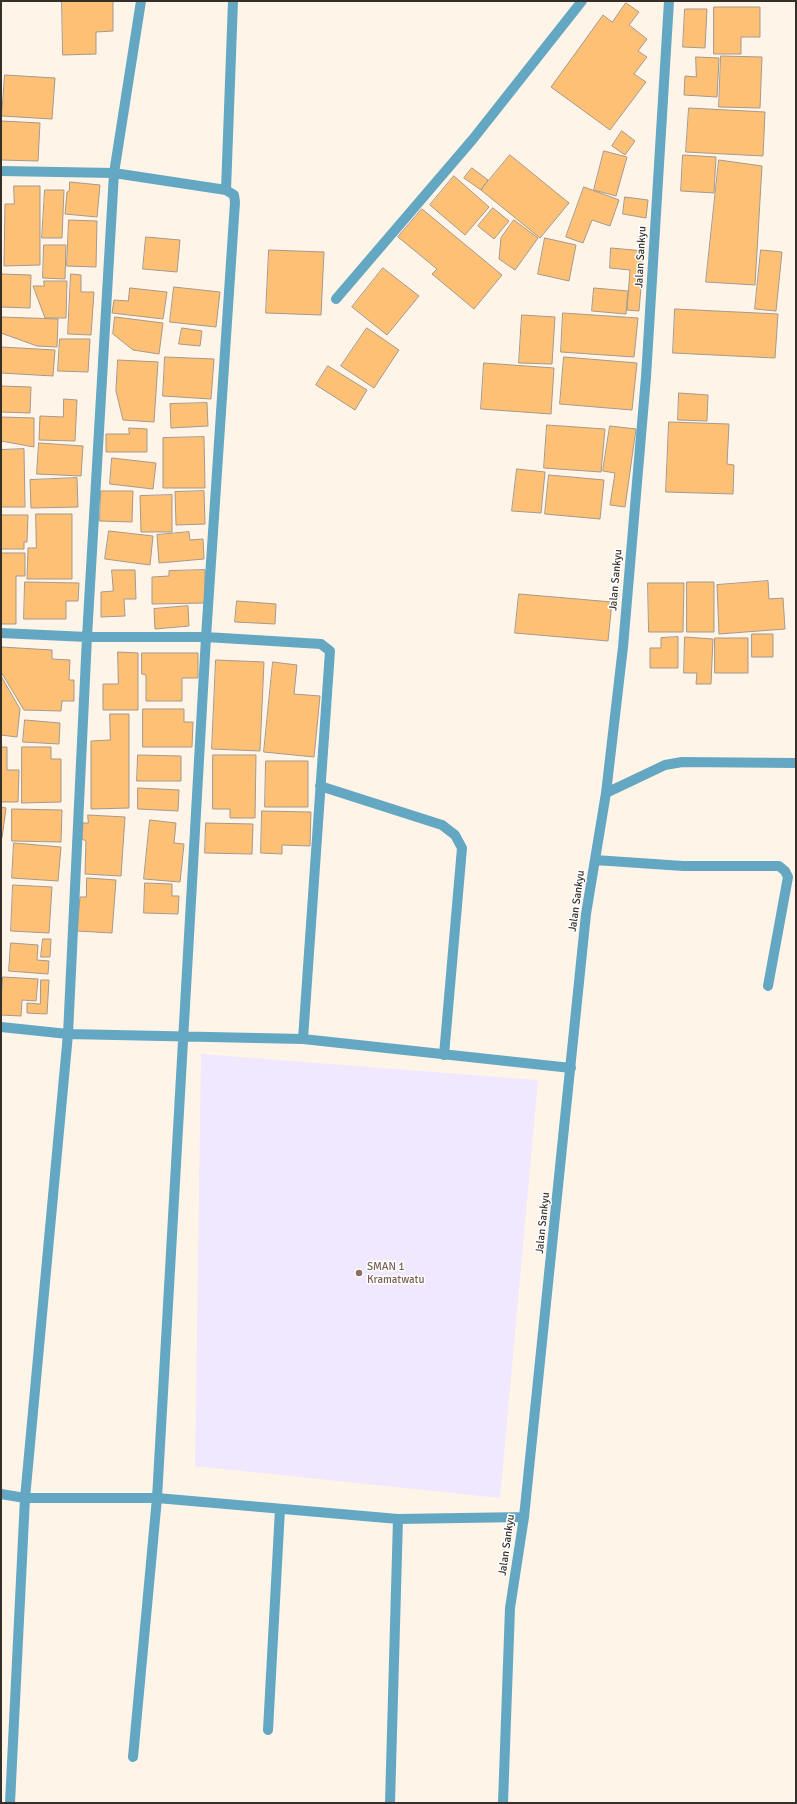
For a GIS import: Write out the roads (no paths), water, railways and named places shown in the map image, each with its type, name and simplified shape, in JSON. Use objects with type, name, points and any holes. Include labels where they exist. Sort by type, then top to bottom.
[{"type":"street","points":[[10,1803],[25,1498],[68,1034],[87,637],[114,173],[141,1]]},
{"type":"street","points":[[226,190],[232,1]]},
{"type":"street","points":[[336,299],[473,139],[582,1]]},
{"type":"street","name":"Jalan Sankyu","points":[[503,1803],[510,1608],[524,1516],[586,914],[606,793],[622,647],[646,377],[669,1]]},
{"type":"street","points":[[1,171],[114,173],[226,190],[234,195],[235,202],[206,637],[158,1498],[133,1757]]},
{"type":"street","points":[[1,633],[87,637],[206,637],[321,644],[330,651],[331,662],[320,786],[303,1039]]},
{"type":"street","points":[[606,793],[665,765],[682,762],[796,763]]},
{"type":"street","points":[[320,786],[442,825],[455,835],[462,848],[444,1055]]},
{"type":"street","points":[[595,860],[683,866],[779,866],[785,871],[788,877],[768,986]]},
{"type":"street","points":[[1,1027],[68,1034],[303,1039],[571,1068]]},
{"type":"street","points":[[1,1494],[25,1498],[158,1498],[398,1519],[524,1516]]},
{"type":"street","points":[[268,1730],[280,1509]]},
{"type":"street","points":[[390,1803],[398,1519]]},
{"type":"place","name":"SMAN 1 Kramatwatu","points":[[359,1273]]}]
